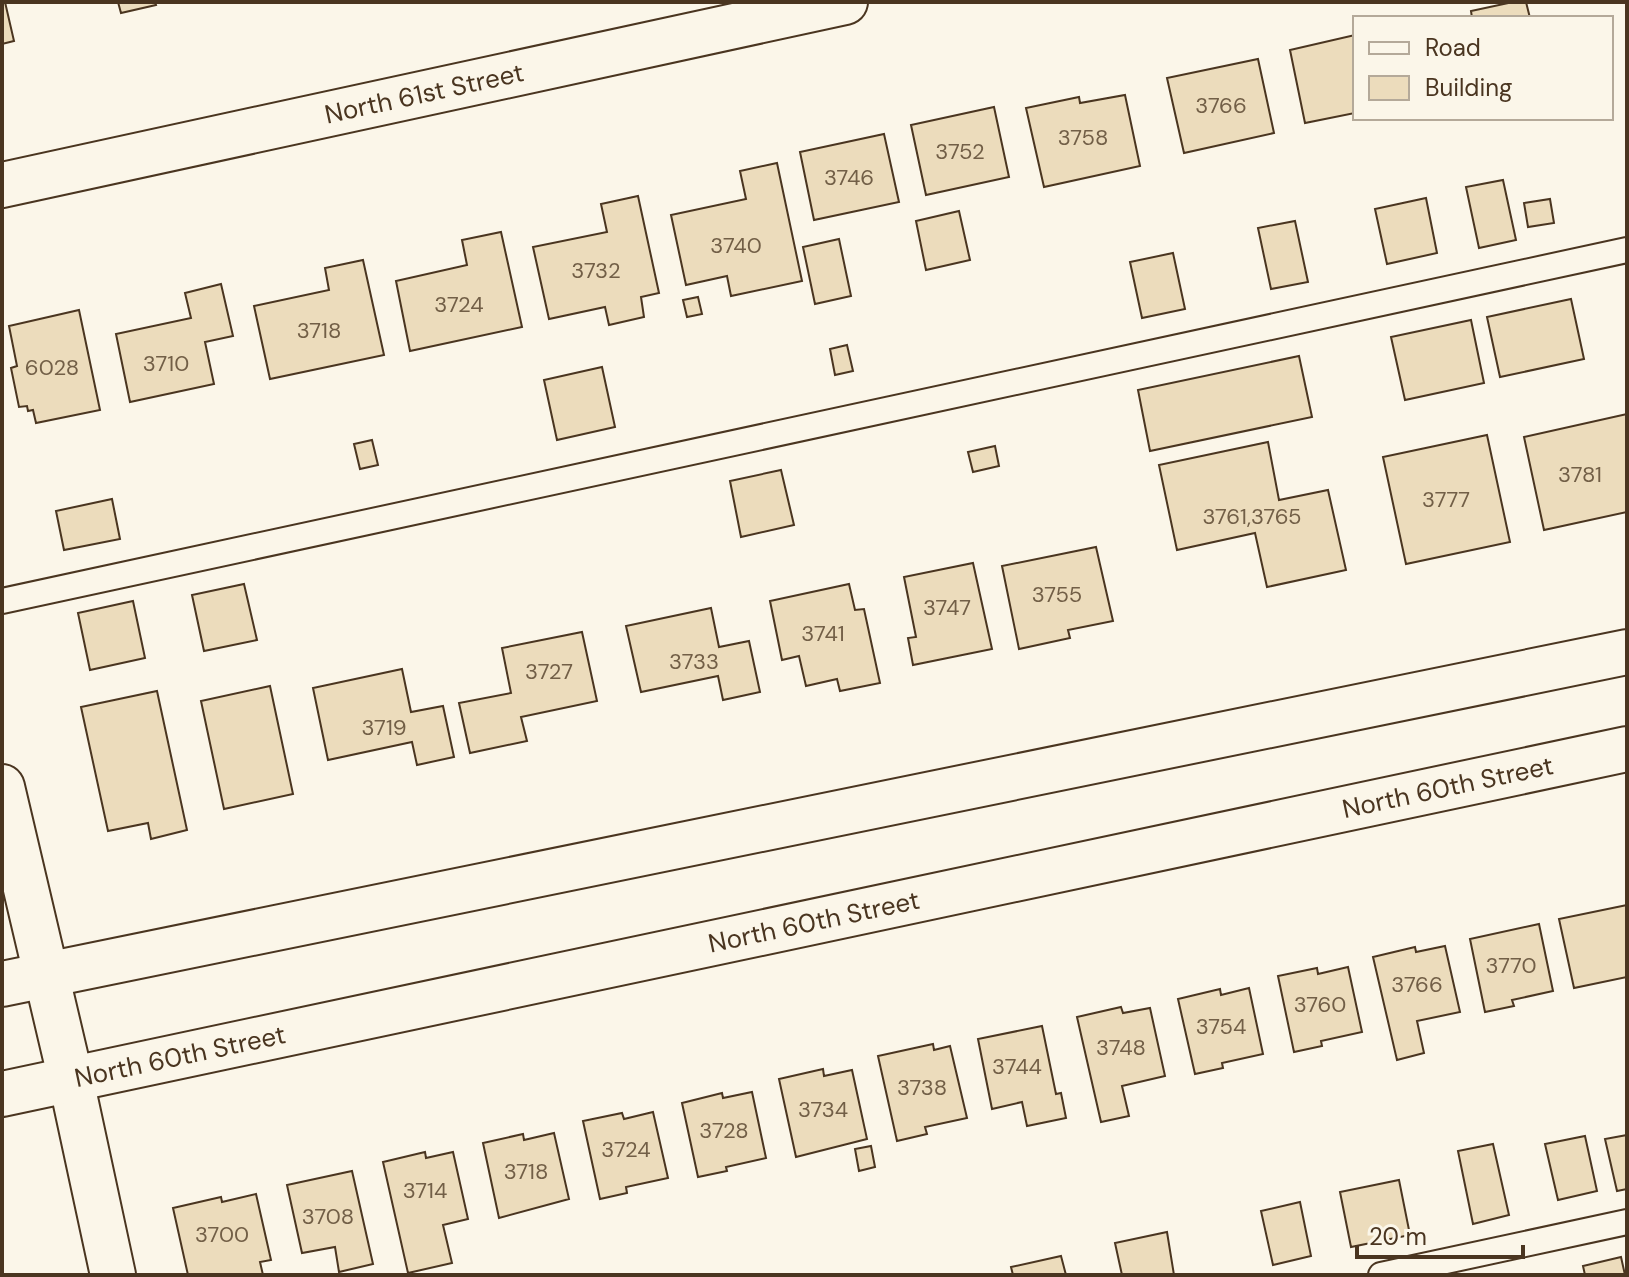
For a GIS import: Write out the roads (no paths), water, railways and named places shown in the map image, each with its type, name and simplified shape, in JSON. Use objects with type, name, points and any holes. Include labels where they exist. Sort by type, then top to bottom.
[{"type":"main road","name":"North 61st Street","points":[[2,185],[845,2]]},
{"type":"main road","points":[[2,984],[1627,652]]},
{"type":"main road","name":"North 60th Street","points":[[2,1094],[1627,749]]},
{"type":"main road","points":[[2,787],[47,974],[113,1275]]},
{"type":"lane","points":[[2,601],[1627,250]]},
{"type":"lane","points":[[1381,1275],[1627,1222]]}]
